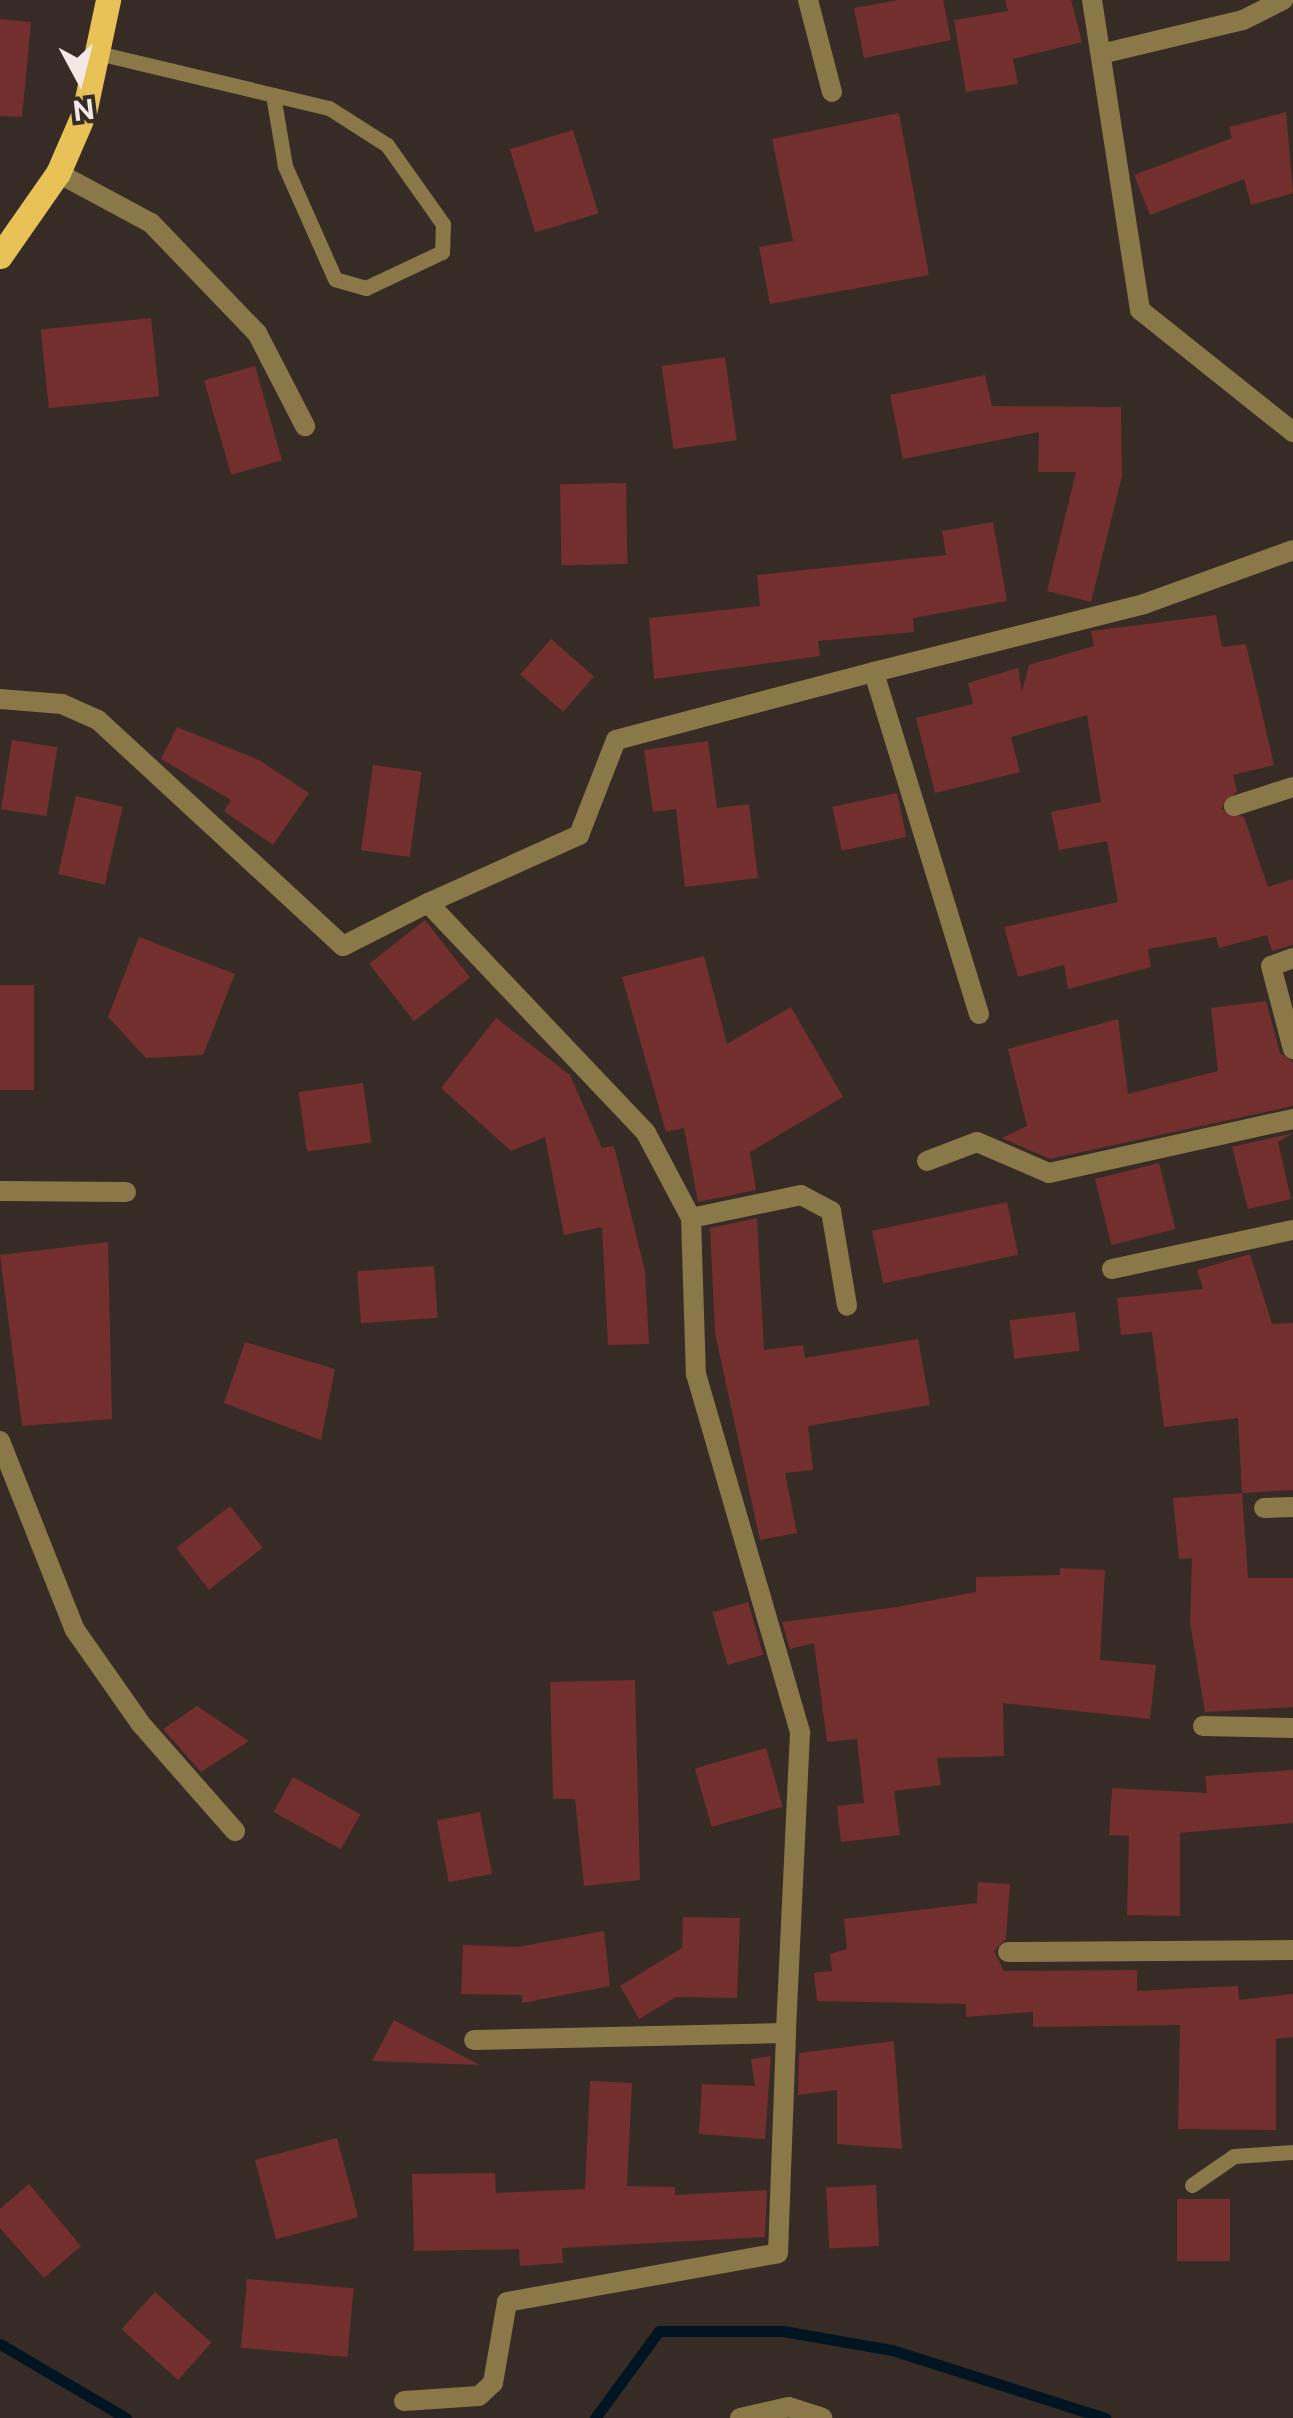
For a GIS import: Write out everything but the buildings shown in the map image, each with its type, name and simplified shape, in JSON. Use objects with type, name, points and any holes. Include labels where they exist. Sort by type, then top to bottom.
[{"type":"main road","points":[[0,256],[58,173],[102,54],[108,0]]},
{"type":"street","points":[[808,0],[832,92]]},
{"type":"street","points":[[1092,0],[1140,310],[1293,432]]},
{"type":"street","points":[[1102,54],[1242,20],[1282,0]]},
{"type":"street","points":[[58,173],[151,223],[257,333],[306,426]]},
{"type":"street","points":[[0,699],[62,704],[98,720],[342,946],[579,835],[616,740],[1144,604],[1293,550]]},
{"type":"street","points":[[874,672],[978,1014]]},
{"type":"street","points":[[1234,806],[1293,787]]},
{"type":"street","points":[[404,2401],[478,2396],[493,2383],[506,2302],[778,2253],[800,1733],[696,1374],[691,1218],[646,1133],[428,903]]},
{"type":"street","points":[[1293,958],[1270,966],[1293,1049]]},
{"type":"street","points":[[927,1161],[977,1142],[1049,1173],[1293,1119]]},
{"type":"street","points":[[0,1191],[126,1192]]},
{"type":"street","points":[[691,1218],[801,1195],[831,1211],[847,1306]]},
{"type":"street","points":[[1112,1269],[1293,1230]]},
{"type":"street","points":[[0,1440],[75,1630],[140,1723],[235,1831]]},
{"type":"street","points":[[1264,1508],[1293,1507]]},
{"type":"street","points":[[1203,1726],[1293,1728]]},
{"type":"street","points":[[1008,1952],[1293,1950]]},
{"type":"street","points":[[474,2040],[786,2033]]},
{"type":"street","points":[[740,2418],[789,2407],[822,2418]]},
{"type":"lane","points":[[102,54],[330,108],[387,146],[443,224],[442,252],[366,288],[335,279],[284,166],[272,95]]},
{"type":"lane","points":[[1192,2185],[1234,2156],[1293,2152]]},
{"type":"waterway","points":[[595,2418],[659,2331],[783,2331],[892,2350],[1105,2418]]},
{"type":"waterway","points":[[0,2344],[126,2418]]}]
